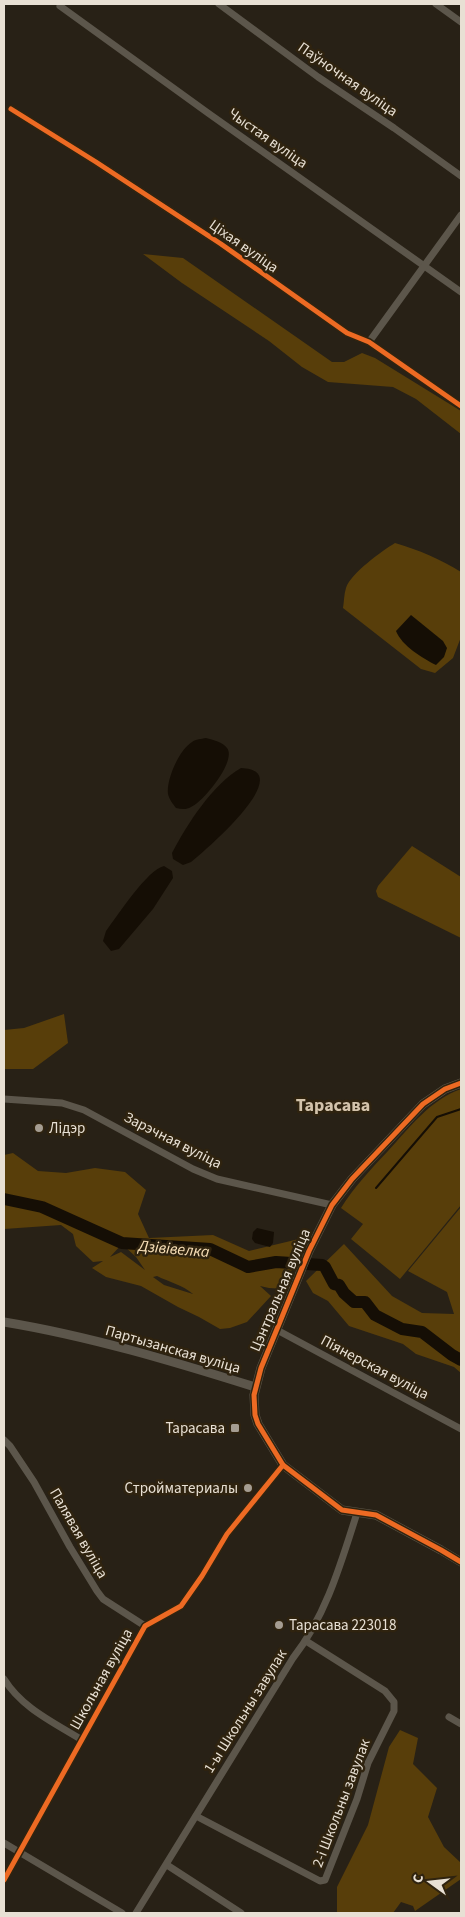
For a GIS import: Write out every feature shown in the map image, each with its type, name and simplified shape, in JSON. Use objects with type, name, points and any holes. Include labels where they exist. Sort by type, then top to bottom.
[{"type":"street","name":"Паўночная вуліца","points":[[219,4],[318,77],[461,176]]},
{"type":"street","points":[[436,4],[461,22]]},
{"type":"street","name":"Чыстая вуліца","points":[[60,6],[461,292]]},
{"type":"street","name":"Ціхая вуліца","points":[[11,109],[96,162],[220,244],[347,333],[369,342],[461,406]]},
{"type":"street","points":[[369,342],[461,215]]},
{"type":"street","name":"Цэнтральная вуліца","points":[[255,1387],[309,1251],[332,1205],[352,1179],[423,1104],[445,1088],[461,1083]]},
{"type":"street","name":"Зарэчная вуліца","points":[[4,1099],[62,1103],[84,1110],[193,1169],[217,1179],[332,1205]]},
{"type":"street","name":"Партызанская вуліца","points":[[4,1322],[86,1339],[189,1366],[255,1387],[256,1420],[283,1465],[342,1510],[376,1515],[461,1562]]},
{"type":"street","name":"Піянерская вуліца","points":[[277,1330],[461,1429]]},
{"type":"street","name":"Палявая вуліца","points":[[4,1440],[34,1482],[96,1590],[103,1599],[145,1626]]},
{"type":"street","name":"Школьная вуліца","points":[[4,1880],[145,1626],[181,1606],[202,1576],[227,1534],[283,1465]]},
{"type":"street","name":"1-ы Школьны завулак","points":[[136,1913],[293,1658],[306,1641],[329,1595],[357,1512]]},
{"type":"street","name":"2-і Школьны завулак","points":[[196,1816],[320,1881],[326,1880],[357,1799],[368,1763],[394,1711],[394,1702],[385,1691],[306,1641]]},
{"type":"street","points":[[4,1679],[30,1709],[82,1740]]},
{"type":"street","points":[[449,1717],[461,1724]]},
{"type":"street","points":[[4,1843],[122,1913]]},
{"type":"street","points":[[167,1865],[241,1913]]},
{"type":"shaded area","points":[[143,254],[183,258],[332,362],[344,362],[362,353],[375,358],[461,411],[461,434],[416,399],[393,387],[328,382],[302,367],[269,341],[182,283]]},
{"type":"shaded area","points":[[395,543],[429,555],[461,572],[461,637],[453,658],[435,673],[421,669],[343,608],[344,595],[349,582],[360,569]]},
{"type":"shaded area","points":[[411,615],[443,641],[447,648],[444,657],[436,665],[408,647],[396,631]]},
{"type":"shaded area","points":[[206,738],[223,744],[227,748],[229,754],[227,762],[217,781],[203,798],[187,809],[176,808],[168,794],[169,781],[174,766],[187,746],[195,740]]},
{"type":"shaded area","points":[[241,768],[256,772],[260,782],[254,796],[243,812],[191,862],[183,865],[173,859],[172,853],[202,806],[221,784]]},
{"type":"shaded area","points":[[412,846],[461,877],[461,938],[378,897],[376,891],[378,886]]},
{"type":"shaded area","points":[[164,866],[172,871],[173,878],[153,909],[119,949],[111,951],[103,941],[106,931],[141,884],[157,869]]},
{"type":"shaded area","points":[[64,1014],[68,1043],[33,1069],[4,1069],[4,1030],[24,1028]]},
{"type":"shaded area","points":[[461,1089],[461,1205],[400,1279],[351,1239],[363,1224],[341,1208],[363,1178],[421,1115],[440,1100]]},
{"type":"shaded area","points":[[13,1153],[38,1171],[66,1173],[95,1168],[125,1172],[146,1190],[138,1214],[149,1238],[213,1235],[249,1251],[303,1238],[285,1289],[260,1286],[271,1296],[247,1322],[230,1328],[220,1329],[141,1286],[106,1277],[92,1268],[103,1261],[93,1262],[76,1246],[73,1234],[61,1225],[4,1229],[4,1155]],"holes":[[[122,1244],[136,1257],[145,1270],[121,1252],[110,1257]],[[157,1276],[180,1286],[193,1294],[164,1285],[153,1277]]]},
{"type":"shaded area","points":[[461,1207],[461,1373],[454,1367],[416,1354],[403,1344],[349,1326],[328,1301],[313,1293],[306,1281],[344,1244],[392,1296],[422,1313],[454,1314],[447,1292],[408,1271]]},
{"type":"shaded area","points":[[257,1228],[274,1232],[273,1243],[270,1247],[255,1243],[252,1239],[253,1232]]},
{"type":"shaded area","points":[[400,1730],[418,1738],[413,1764],[437,1788],[428,1817],[444,1847],[461,1863],[461,1879],[415,1911],[413,1906],[401,1902],[393,1913],[337,1913],[337,1887],[368,1825],[389,1747]]},
{"type":"waterway","points":[[376,1188],[437,1117],[461,1109]]},
{"type":"waterway","name":"Дзівівелка","points":[[4,1199],[42,1207],[122,1243],[210,1249],[248,1267],[276,1262],[322,1265],[334,1284],[339,1285],[344,1293],[354,1302],[365,1302],[375,1315],[402,1329],[422,1332],[461,1360]]},
{"type":"cycle path","points":[[11,109],[221,244],[347,333],[369,342],[461,406]]},
{"type":"cycle path","points":[[461,1083],[445,1089],[423,1104],[352,1179],[332,1205],[309,1251],[261,1368],[254,1395],[255,1415],[258,1424],[283,1465],[342,1510],[376,1515],[461,1562]]},
{"type":"cycle path","points":[[4,1880],[145,1626],[181,1606],[202,1576],[227,1534],[283,1465]]},
{"type":"place","name":"Лідэр","points":[[39,1128]]},
{"type":"place","name":"Тарасава","points":[[235,1428]]},
{"type":"place","name":"Стройматериалы","points":[[248,1488]]},
{"type":"place","name":"Тарасава 223018","points":[[279,1625]]},
{"type":"district","name":"Тарасава","points":[[333,1105]]}]
